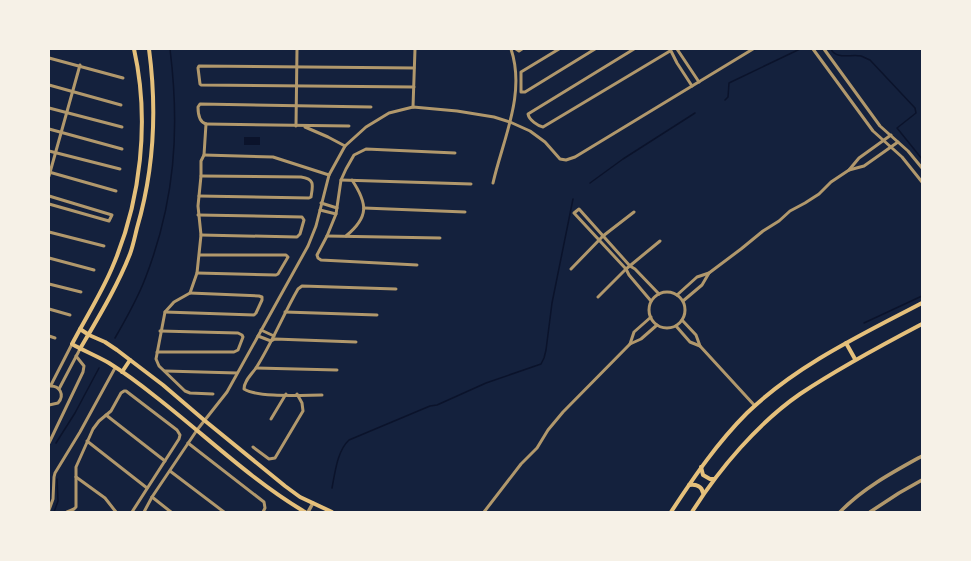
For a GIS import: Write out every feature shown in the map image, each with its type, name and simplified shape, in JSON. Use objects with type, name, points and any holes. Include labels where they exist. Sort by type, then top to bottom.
[{"type":"main road","points":[[134,49],[140,95],[141,137],[137,182],[134,197],[124,233],[112,267],[72,344],[122,372],[155,396],[280,496],[306,512]]},
{"type":"main road","points":[[80,349],[113,292],[130,253],[142,210],[150,164],[154,117],[149,49]]},
{"type":"main road","points":[[671,512],[701,467],[723,439],[755,406],[812,363],[846,343],[922,303]]},
{"type":"main road","points":[[692,512],[703,493],[714,479],[750,438],[772,416],[799,395],[855,359],[922,324]]},
{"type":"main road","points":[[80,329],[105,342],[163,385],[300,497],[331,512]]},
{"type":"main road","points":[[846,343],[855,359]]},
{"type":"main road","points":[[122,372],[130,360]]},
{"type":"main road","points":[[701,467],[703,475],[710,479],[714,479]]},
{"type":"main road","points":[[689,485],[700,486],[703,493]]},
{"type":"street","points":[[296,126],[297,49]]},
{"type":"street","points":[[413,106],[415,49]]},
{"type":"street","points":[[493,183],[510,122],[515,96],[517,72],[511,49]]},
{"type":"street","points":[[516,49],[521,50]]},
{"type":"street","points":[[559,49],[522,72],[521,92],[524,92],[595,49]]},
{"type":"street","points":[[634,49],[528,114],[529,117],[539,126],[543,127],[670,50],[692,86]]},
{"type":"street","points":[[677,49],[699,82]]},
{"type":"street","points":[[144,512],[152,497],[188,443],[226,392],[237,373],[308,246],[316,226],[329,175],[345,146],[366,127],[389,113],[413,106],[494,117],[530,131],[545,142],[560,159],[566,160],[575,157],[753,49]]},
{"type":"street","points":[[813,49],[874,131],[902,157],[922,182]]},
{"type":"street","points":[[824,49],[880,126],[908,151],[922,168]]},
{"type":"street","points":[[49,58],[80,65],[123,78]]},
{"type":"street","points":[[80,65],[49,174],[116,191]]},
{"type":"street","points":[[414,68],[199,66],[198,70],[201,85],[414,87]]},
{"type":"street","points":[[49,85],[121,105]]},
{"type":"street","points":[[349,126],[206,124],[202,122],[198,107],[200,104],[371,107]]},
{"type":"street","points":[[49,108],[122,127]]},
{"type":"street","points":[[190,293],[197,273],[200,255],[201,235],[198,215],[206,124]]},
{"type":"street","points":[[302,126],[345,146]]},
{"type":"street","points":[[49,129],[122,149]]},
{"type":"street","points":[[849,170],[858,158],[891,135]]},
{"type":"street","points":[[677,295],[697,277],[709,273],[741,250],[763,231],[779,221],[790,211],[819,194],[831,182],[849,170],[864,166],[898,142]]},
{"type":"street","points":[[417,265],[321,260],[317,255],[336,214],[341,180],[354,155],[366,149],[454,154]]},
{"type":"street","points":[[49,151],[120,170]]},
{"type":"street","points":[[204,155],[273,157],[329,175]]},
{"type":"street","points":[[200,196],[310,198],[313,187],[312,181],[308,178],[301,177],[202,176]]},
{"type":"street","points":[[341,180],[471,184]]},
{"type":"street","points":[[345,236],[355,229],[362,219],[364,208],[361,195],[352,180]]},
{"type":"street","points":[[49,196],[112,215],[109,221],[49,204]]},
{"type":"street","points":[[321,203],[337,208]]},
{"type":"street","points":[[364,208],[465,212]]},
{"type":"street","points":[[651,301],[629,275],[626,269],[574,213],[579,209],[630,266],[636,269],[659,294]]},
{"type":"street","points":[[320,210],[336,214]]},
{"type":"street","points":[[571,269],[603,236],[634,212]]},
{"type":"street","points":[[198,215],[302,217],[304,220],[300,234],[296,237],[201,235]]},
{"type":"street","points":[[49,232],[104,246]]},
{"type":"street","points":[[327,236],[440,238]]},
{"type":"street","points":[[598,297],[626,269],[660,241]]},
{"type":"street","points":[[197,273],[276,276],[288,259],[286,255],[200,255]]},
{"type":"street","points":[[49,258],[94,270]]},
{"type":"street","points":[[683,301],[702,284],[709,273]]},
{"type":"street","points":[[49,284],[81,292]]},
{"type":"street","points":[[322,395],[264,394],[247,391],[244,389],[245,384],[271,341],[275,337],[285,312],[298,289],[302,286],[396,289]]},
{"type":"street","points":[[670,292],[677,295],[683,301],[685,311],[682,320],[676,326],[665,328],[657,325],[650,317],[649,312],[651,301],[659,294],[670,292]]},
{"type":"street","points":[[165,312],[254,315],[257,312],[262,298],[259,296],[190,293],[174,302],[165,312],[160,332],[156,359],[157,363],[185,391],[190,393],[213,394]]},
{"type":"street","points":[[49,310],[70,315]]},
{"type":"street","points":[[285,312],[377,315]]},
{"type":"street","points":[[630,344],[634,332],[650,317]]},
{"type":"street","points":[[682,320],[696,335],[700,346],[755,406]]},
{"type":"street","points":[[484,512],[521,464],[537,448],[548,430],[563,412],[630,344],[641,339],[657,325]]},
{"type":"street","points":[[676,326],[690,342],[700,346]]},
{"type":"street","points":[[261,330],[275,337],[356,342]]},
{"type":"street","points":[[157,352],[231,352],[236,351],[243,339],[242,334],[238,333],[160,332]]},
{"type":"street","points":[[49,336],[56,338]]},
{"type":"street","points":[[258,336],[271,341]]},
{"type":"street","points":[[59,389],[50,385],[72,344]]},
{"type":"street","points":[[49,405],[55,405],[60,401],[61,395],[59,389],[80,349]]},
{"type":"street","points":[[49,443],[84,372],[84,366],[76,356]]},
{"type":"street","points":[[64,360],[72,364]]},
{"type":"street","points":[[49,510],[53,499],[55,473],[80,432],[115,368]]},
{"type":"street","points":[[256,368],[337,370]]},
{"type":"street","points":[[165,371],[237,373]]},
{"type":"street","points":[[68,512],[76,507],[76,468],[93,428],[111,411],[124,391],[126,391],[176,430],[180,435],[179,439],[132,512]]},
{"type":"street","points":[[271,419],[286,394]]},
{"type":"street","points":[[253,447],[272,460],[275,458],[303,411],[302,403],[297,394]]},
{"type":"street","points":[[106,416],[165,461]]},
{"type":"street","points":[[87,441],[147,488]]},
{"type":"street","points":[[188,443],[264,502],[265,508],[263,512]]},
{"type":"street","points":[[840,512],[871,486],[892,472],[922,456]]},
{"type":"street","points":[[170,471],[224,512]]},
{"type":"street","points":[[76,476],[105,498],[116,512]]},
{"type":"street","points":[[870,512],[898,492],[922,480]]},
{"type":"street","points":[[152,497],[172,512]]},
{"type":"street","points":[[306,512],[313,503]]},
{"type":"water","points":[[244,137],[260,137],[260,145],[244,145]]},
{"type":"waterway","points":[[115,338],[135,302],[145,279],[163,222],[169,194],[175,108],[170,49]]},
{"type":"waterway","points":[[725,100],[728,97],[729,83],[800,49]]},
{"type":"waterway","points":[[831,49],[840,56],[861,56],[870,60],[915,108],[916,113],[897,128],[922,159]]},
{"type":"waterway","points":[[590,183],[623,159],[695,113]]},
{"type":"waterway","points":[[332,488],[339,456],[349,440],[430,406],[437,405],[486,383],[541,364],[546,350],[552,303],[573,199]]},
{"type":"waterway","points":[[864,323],[922,296]]},
{"type":"waterway","points":[[56,443],[75,413],[99,368]]},
{"type":"waterway","points":[[54,512],[58,501],[57,479]]}]
